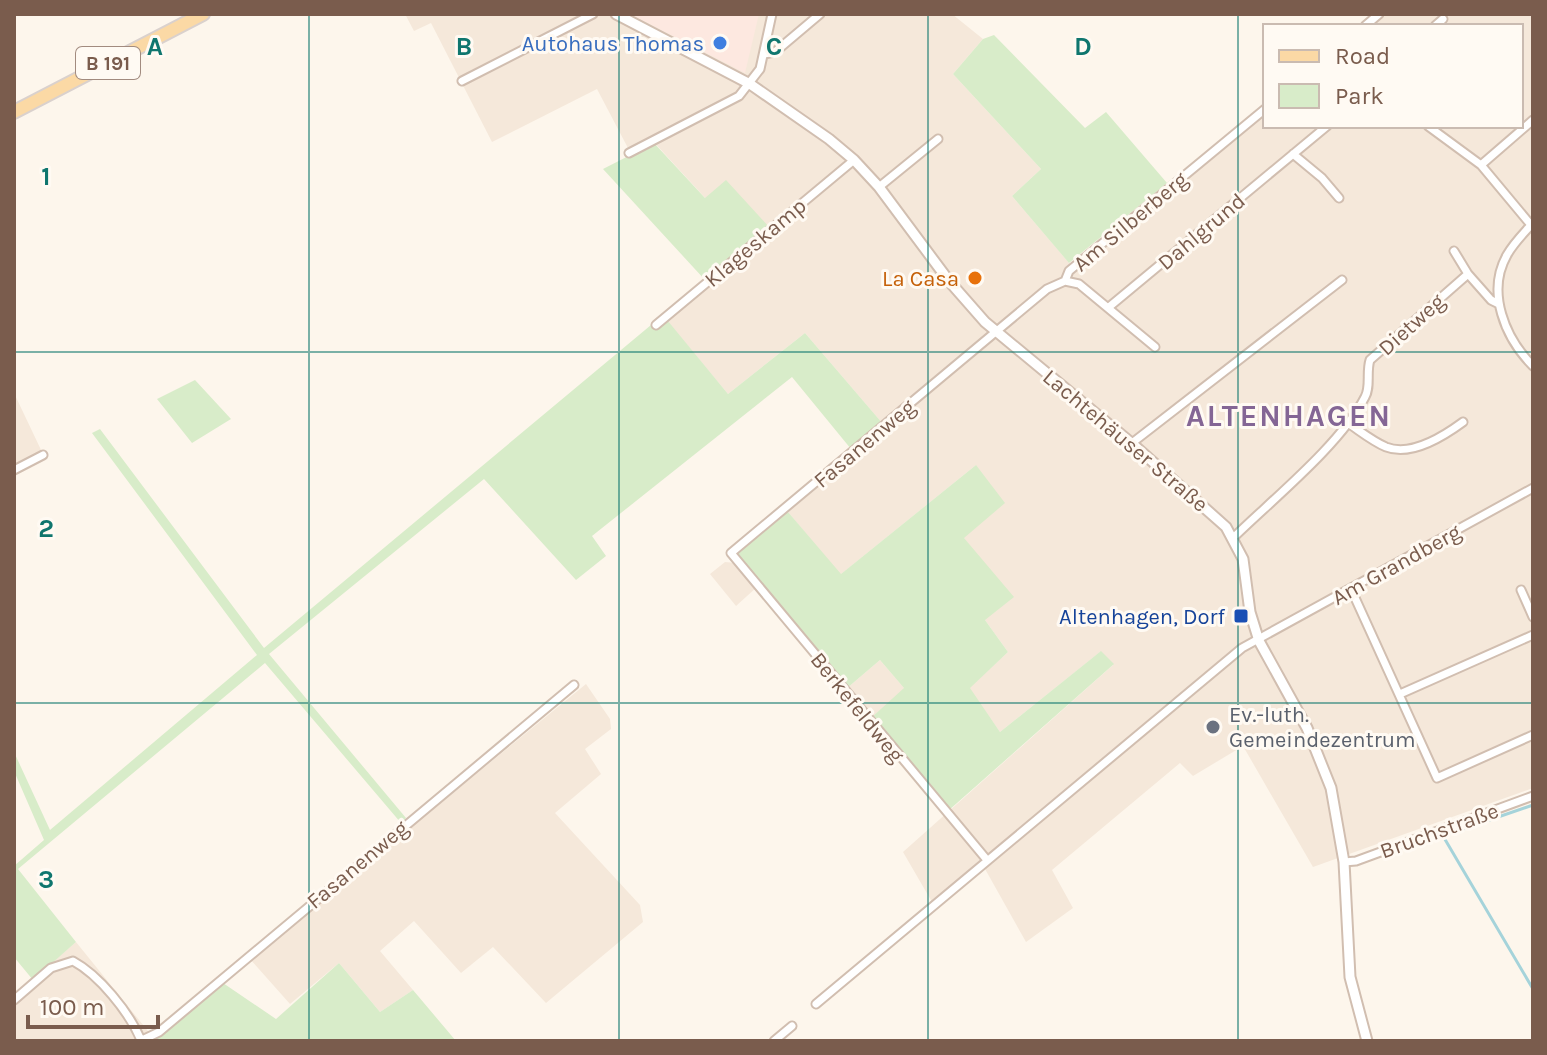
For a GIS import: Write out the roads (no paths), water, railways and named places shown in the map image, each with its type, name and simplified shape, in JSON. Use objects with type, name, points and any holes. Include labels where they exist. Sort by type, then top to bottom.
[{"type":"main road","name":"B 191","points":[[14,112],[203,14]]},
{"type":"street","points":[[462,81],[593,14]]},
{"type":"street","name":"Lachtehäuser Straße","points":[[616,14],[750,84],[803,119],[854,160],[879,187],[949,281],[997,333],[1132,443],[1216,516],[1233,538],[1243,559],[1250,612],[1259,641],[1307,728],[1335,804],[1344,862],[1350,977],[1367,1041]]},
{"type":"street","points":[[629,153],[739,96],[760,69],[772,14]]},
{"type":"street","points":[[764,54],[775,52],[820,14]]},
{"type":"street","points":[[1437,24],[1443,19]]},
{"type":"street","name":"Am Silberberg","points":[[997,333],[1047,289],[1065,281],[1069,271],[1263,111]]},
{"type":"street","points":[[1481,165],[1533,120]]},
{"type":"street","name":"Dahlgrund","points":[[1109,307],[1325,128]]},
{"type":"street","points":[[1431,128],[1481,165],[1532,224],[1507,254],[1498,277],[1497,303],[1508,330],[1524,358],[1533,366]]},
{"type":"street","points":[[879,187],[938,139]]},
{"type":"street","points":[[1293,154],[1322,178],[1339,198]]},
{"type":"street","name":"Klageskamp","points":[[656,325],[854,160]]},
{"type":"street","points":[[1454,251],[1468,274],[1497,303]]},
{"type":"street","name":"Dietweg","points":[[1233,538],[1348,423],[1368,393],[1370,360],[1468,274]]},
{"type":"street","points":[[1132,443],[1342,280]]},
{"type":"street","points":[[1065,281],[1079,284],[1155,347]]},
{"type":"street","name":"Fasanenweg","points":[[731,553],[997,333]]},
{"type":"street","points":[[1348,423],[1390,449],[1408,449],[1445,436],[1463,422]]},
{"type":"street","points":[[14,470],[43,455]]},
{"type":"street","name":"Am Grandberg","points":[[1259,641],[1533,488]]},
{"type":"street","name":"Berkefeldweg","points":[[731,553],[987,860]]},
{"type":"street","points":[[1351,589],[1437,778],[1533,735]]},
{"type":"street","points":[[1521,590],[1533,617]]},
{"type":"street","points":[[1400,694],[1533,635]]},
{"type":"street","points":[[816,1004],[1242,648],[1259,641]]},
{"type":"street","name":"Fasanenweg","points":[[140,1040],[159,1032],[574,685]]},
{"type":"street","name":"Bruchstraße","points":[[1344,862],[1356,861],[1533,796]]},
{"type":"street","points":[[14,1000],[51,968],[73,961],[89,970],[134,1024],[140,1040]]},
{"type":"street","points":[[774,1041],[792,1026]]},
{"type":"waterway","points":[[1533,805],[1443,836],[1533,989]]},
{"type":"place","name":"Autohaus Thomas","points":[[720,43]]},
{"type":"place","name":"La Casa","points":[[975,278]]},
{"type":"place","name":"Altenhagen, Dorf","points":[[1241,616]]},
{"type":"place","name":"Ev.-luth. Gemeindezentrum","points":[[1213,727]]},
{"type":"district","name":"ALTENHAGEN","points":[[1289,416]]}]
